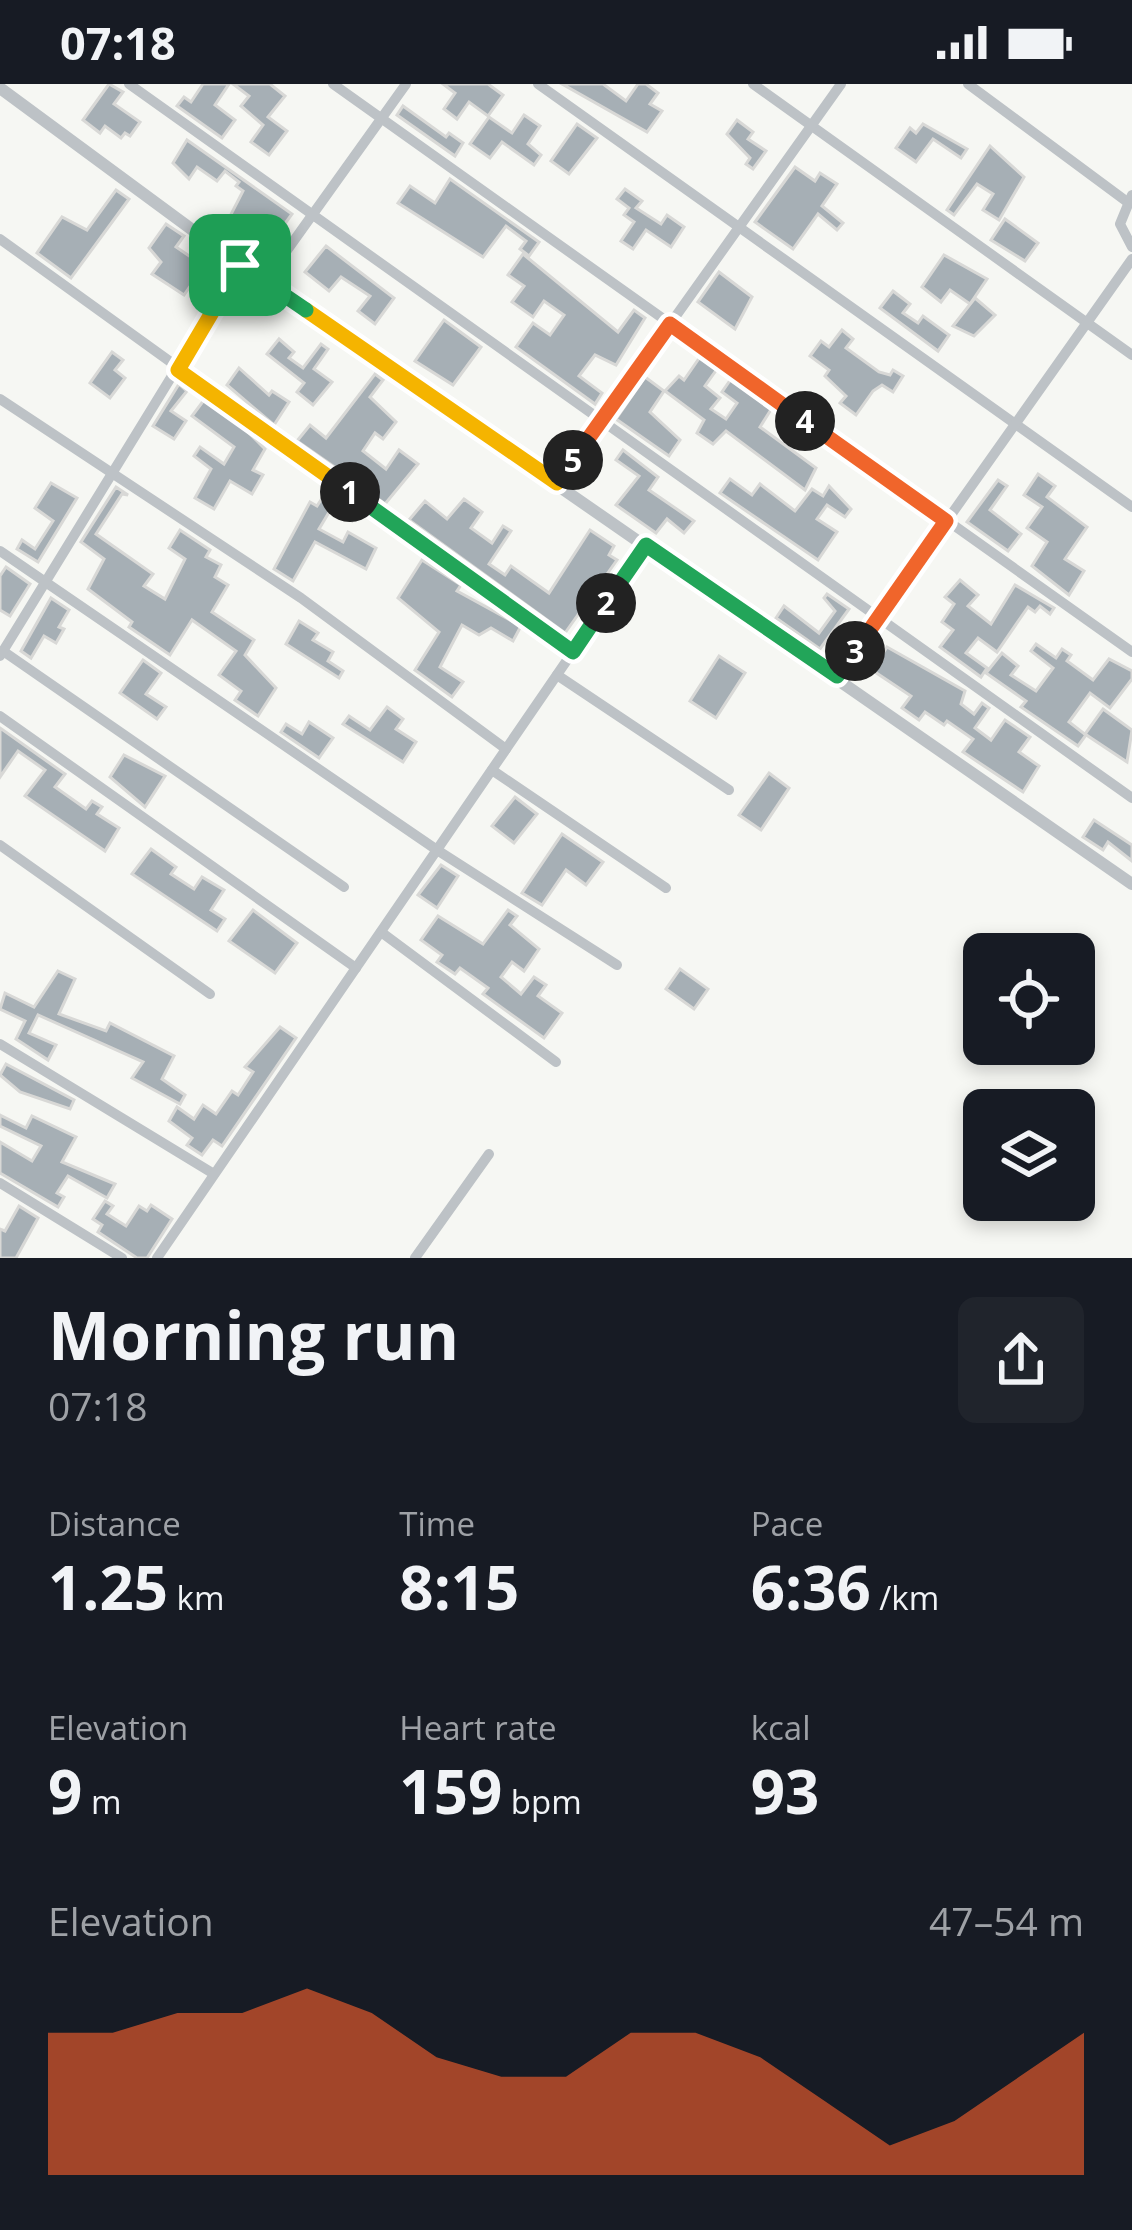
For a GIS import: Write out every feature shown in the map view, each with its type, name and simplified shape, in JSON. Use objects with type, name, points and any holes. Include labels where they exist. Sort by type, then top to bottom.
[{"type":"street","points":[[128,84],[1132,798]]},
{"type":"street","points":[[333,84],[1132,652]]},
{"type":"street","points":[[265,281],[406,84]]},
{"type":"street","points":[[538,84],[1132,508]]},
{"type":"street","points":[[753,84],[1132,355]]},
{"type":"street","points":[[557,483],[841,84]]},
{"type":"street","points":[[968,84],[1129,198],[1120,224],[1132,247]]},
{"type":"street","points":[[0,88],[240,265],[1132,884]]},
{"type":"street","points":[[0,239],[573,652]]},
{"type":"street","points":[[837,676],[1132,259]]},
{"type":"street","points":[[240,265],[1,653],[344,887]]},
{"type":"street","points":[[0,399],[302,598],[506,749]]},
{"type":"street","points":[[157,1258],[646,545]]},
{"type":"street","points":[[0,551],[437,850],[617,965]]},
{"type":"street","points":[[557,675],[729,790]]},
{"type":"street","points":[[0,716],[356,968]]},
{"type":"street","points":[[492,770],[667,888]]},
{"type":"street","points":[[0,845],[210,994]]},
{"type":"street","points":[[381,932],[556,1062]]},
{"type":"street","points":[[0,1044],[214,1174]]},
{"type":"street","points":[[416,1258],[489,1154]]},
{"type":"street","points":[[0,1183],[122,1258]]},
{"type":"building","points":[[109,84],[123,92],[114,104],[140,122],[130,136],[125,133],[121,138],[105,126],[100,133],[83,120]]},
{"type":"building","points":[[203,84],[229,84],[215,105],[235,120],[222,138],[177,106],[184,97],[191,102]]},
{"type":"building","points":[[233,84],[270,84],[285,96],[268,117],[287,131],[269,155],[251,142],[263,125],[241,106],[249,96]]},
{"type":"building","points":[[443,84],[488,84],[503,95],[488,116],[469,102],[457,119],[444,109],[455,93]]},
{"type":"building","points":[[562,84],[603,84],[626,101],[638,84],[646,84],[658,93],[650,104],[662,111],[647,132]]},
{"type":"building","points":[[403,106],[446,137],[449,133],[463,143],[455,156],[397,115]]},
{"type":"building","points":[[524,115],[540,126],[528,144],[541,155],[534,165],[502,142],[490,158],[470,144],[489,117],[512,133]]},
{"type":"building","points":[[737,120],[753,132],[748,139],[766,151],[753,169],[746,164],[750,158],[727,134]]},
{"type":"building","points":[[577,124],[597,138],[569,174],[551,161]]},
{"type":"building","points":[[923,124],[967,149],[961,158],[933,139],[916,162],[896,148],[910,128],[916,133]]},
{"type":"building","points":[[187,140],[292,214],[259,259],[248,250],[252,246],[225,226],[243,191],[236,186],[239,182],[225,171],[217,181],[197,167],[189,179],[173,163]]},
{"type":"building","points":[[990,146],[1024,177],[999,220],[983,210],[993,194],[977,184],[954,215],[947,210]]},
{"type":"building","points":[[795,167],[815,181],[820,173],[837,184],[822,206],[843,223],[837,230],[818,214],[793,249],[755,222]]},
{"type":"building","points":[[450,179],[539,242],[529,256],[520,249],[526,241],[506,226],[483,257],[398,203],[410,186],[435,203]]},
{"type":"building","points":[[625,189],[642,201],[636,208],[661,224],[667,215],[684,227],[671,247],[646,230],[633,249],[621,241],[634,222],[624,215],[629,208],[617,199]]},
{"type":"building","points":[[116,190],[129,199],[71,278],[37,253],[62,217],[87,230]]},
{"type":"building","points":[[1005,219],[1038,243],[1025,261],[991,240]]},
{"type":"building","points":[[166,224],[184,236],[176,247],[204,266],[184,295],[152,274],[161,262],[149,248]]},
{"type":"building","points":[[326,246],[394,298],[375,324],[358,311],[370,296],[341,277],[329,291],[305,272]]},
{"type":"building","points":[[523,254],[618,332],[634,310],[645,318],[616,365],[595,355],[579,376],[602,393],[595,404],[516,347],[533,323],[550,335],[564,315],[544,301],[533,317],[512,302],[524,286],[508,275]]},
{"type":"building","points":[[944,255],[987,279],[970,304],[950,290],[941,302],[922,287]]},
{"type":"building","points":[[719,272],[752,297],[735,329],[698,302]]},
{"type":"building","points":[[893,291],[910,304],[903,313],[918,323],[923,316],[949,335],[938,351],[880,308]]},
{"type":"building","points":[[975,298],[995,315],[974,336],[953,326]]},
{"type":"building","points":[[444,320],[481,347],[453,385],[415,361]]},
{"type":"building","points":[[842,330],[853,339],[846,348],[879,372],[890,375],[893,370],[903,376],[893,392],[882,385],[873,391],[856,415],[840,403],[846,396],[825,376],[829,370],[810,356],[821,341],[829,347]]},
{"type":"building","points":[[279,339],[294,352],[289,358],[303,368],[321,344],[328,349],[314,369],[332,382],[313,405],[297,392],[304,383],[267,354]]},
{"type":"building","points":[[112,352],[123,360],[115,370],[125,378],[110,398],[90,383]]},
{"type":"building","points":[[700,357],[717,369],[705,386],[720,398],[711,409],[726,419],[737,403],[722,392],[731,379],[772,408],[760,427],[816,468],[805,490],[726,431],[713,444],[697,433],[704,420],[665,391],[679,376],[684,380]]},
{"type":"building","points":[[239,368],[269,395],[272,391],[289,402],[274,425],[227,385]]},
{"type":"building","points":[[375,374],[383,380],[370,397],[396,422],[383,439],[375,433],[363,451],[386,469],[399,450],[418,464],[385,504],[370,493],[375,486],[351,468],[346,475],[297,441],[310,425],[326,438]]},
{"type":"building","points":[[645,377],[664,391],[650,412],[680,440],[669,456],[616,419]]},
{"type":"building","points":[[179,384],[187,391],[171,411],[186,421],[174,439],[153,426]]},
{"type":"building","points":[[204,400],[241,425],[265,449],[253,470],[263,475],[252,494],[230,481],[214,509],[195,498],[211,469],[194,456],[200,447],[224,464],[234,447],[192,416]]},
{"type":"building","points":[[623,450],[658,477],[649,490],[694,521],[684,533],[667,519],[656,533],[616,505],[639,476],[616,460]]},
{"type":"building","points":[[1038,474],[1055,486],[1047,497],[1087,527],[1065,559],[1084,571],[1069,595],[1032,566],[1047,542],[1027,528],[1042,507],[1024,495]]},
{"type":"building","points":[[730,479],[752,495],[760,484],[795,511],[812,489],[823,496],[829,486],[851,509],[845,517],[827,505],[817,519],[837,532],[818,560],[720,493]]},
{"type":"building","points":[[998,480],[1007,486],[990,510],[1021,534],[1008,551],[967,522]]},
{"type":"building","points":[[51,483],[77,498],[38,562],[17,549],[22,540],[35,549],[53,521],[35,508]]},
{"type":"building","points":[[116,487],[128,495],[122,494],[96,534],[153,574],[144,586],[165,599],[185,559],[169,548],[180,530],[210,550],[206,557],[221,565],[215,577],[228,585],[212,612],[254,640],[245,655],[276,688],[258,716],[235,700],[241,691],[219,675],[236,651],[192,620],[170,655],[129,627],[132,622],[88,589],[104,559],[81,542]]},
{"type":"building","points":[[328,489],[358,509],[352,521],[331,509],[319,529],[343,542],[348,532],[376,548],[366,569],[315,542],[293,581],[274,569],[310,502],[317,506]]},
{"type":"building","points":[[464,499],[482,512],[471,528],[492,543],[503,526],[511,531],[489,564],[505,575],[511,566],[549,593],[590,530],[614,546],[609,555],[617,560],[565,633],[409,520],[425,501],[447,519]]},
{"type":"building","points":[[422,560],[461,585],[457,591],[521,626],[513,641],[491,628],[479,635],[462,625],[440,667],[463,682],[452,697],[415,670],[439,632],[398,598]]},
{"type":"building","points":[[6,567],[30,584],[10,616],[0,610],[0,576]]},
{"type":"building","points":[[960,580],[978,595],[968,606],[991,624],[1015,585],[1054,608],[1050,614],[1040,606],[1035,612],[1028,607],[997,652],[978,638],[966,653],[987,668],[981,677],[940,647],[953,630],[942,622],[954,604],[945,597]]},
{"type":"building","points":[[827,594],[849,609],[820,649],[776,618],[784,606],[819,633],[835,611],[824,598]]},
{"type":"building","points":[[51,598],[69,610],[59,627],[64,629],[56,643],[44,636],[31,658],[21,651]]},
{"type":"building","points":[[299,621],[318,633],[313,640],[333,652],[328,661],[343,671],[339,678],[286,644]]},
{"type":"building","points":[[1036,644],[1056,658],[1062,649],[1071,655],[1067,661],[1093,680],[1109,659],[1132,671],[1132,679],[1110,708],[1090,693],[1069,722],[1086,735],[1078,746],[1021,707],[1026,701],[986,673],[1002,653],[1018,666],[1011,675],[1036,691],[1053,668],[1031,651]]},
{"type":"building","points":[[887,647],[965,691],[961,704],[974,714],[982,703],[989,708],[975,728],[991,740],[1005,720],[1030,737],[1019,752],[1039,766],[1023,792],[963,752],[973,739],[947,721],[944,725],[925,712],[919,720],[902,708],[911,696],[872,670]]},
{"type":"building","points":[[719,656],[745,673],[716,718],[690,701]]},
{"type":"building","points":[[143,660],[161,673],[146,694],[166,707],[157,719],[120,693]]},
{"type":"building","points":[[387,707],[403,719],[396,729],[416,742],[403,762],[343,724],[349,716],[370,730]]},
{"type":"building","points":[[1103,709],[1132,730],[1127,762],[1085,734]]},
{"type":"building","points":[[309,722],[333,738],[319,758],[281,732],[286,724],[302,734]]},
{"type":"building","points":[[0,728],[65,774],[55,787],[86,809],[92,801],[102,807],[97,814],[119,828],[105,851],[25,796],[45,770],[18,751],[0,777]]},
{"type":"building","points":[[124,755],[165,776],[145,807],[110,777]]},
{"type":"building","points":[[769,773],[789,788],[761,830],[739,815]]},
{"type":"building","points":[[515,797],[537,814],[514,843],[492,826]]},
{"type":"building","points":[[1094,820],[1132,845],[1132,861],[1108,842],[1103,850],[1083,837]]},
{"type":"building","points":[[562,834],[603,862],[586,885],[566,870],[542,905],[522,893]]},
{"type":"building","points":[[151,849],[176,867],[171,874],[194,889],[202,877],[224,890],[211,910],[225,919],[217,931],[132,874]]},
{"type":"building","points":[[441,865],[458,876],[437,908],[418,895]]},
{"type":"building","points":[[253,910],[297,943],[275,973],[229,941]]},
{"type":"building","points":[[508,910],[517,916],[510,925],[539,949],[524,971],[512,962],[501,977],[521,994],[534,977],[546,985],[538,996],[562,1013],[544,1038],[483,994],[488,988],[460,968],[455,974],[437,962],[442,955],[421,940],[438,916],[483,944]]},
{"type":"building","points":[[680,969],[708,989],[694,1009],[666,989]]},
{"type":"building","points":[[58,971],[75,979],[59,1014],[106,1031],[110,1023],[174,1056],[162,1079],[185,1095],[180,1104],[132,1078],[143,1062],[38,1015],[29,1033],[56,1045],[48,1060],[16,1039],[25,1021],[0,1009],[5,993],[34,1007]]},
{"type":"building","points":[[280,1027],[296,1038],[222,1146],[213,1140],[202,1155],[187,1145],[192,1138],[169,1121],[177,1107],[194,1119],[203,1105],[216,1114],[232,1091],[238,1095],[253,1072],[245,1067]]},
{"type":"building","points":[[6,1064],[74,1100],[70,1109],[20,1092],[0,1075]]},
{"type":"building","points":[[0,1115],[26,1128],[32,1116],[76,1137],[62,1162],[115,1184],[107,1198],[68,1176],[57,1193],[64,1197],[58,1207],[0,1173],[0,1142],[32,1161],[41,1146],[0,1126]]},
{"type":"building","points":[[105,1201],[113,1206],[107,1214],[126,1226],[139,1206],[147,1211],[151,1205],[172,1219],[147,1258],[137,1258],[98,1232],[102,1225],[93,1219]]},
{"type":"building","points":[[19,1206],[38,1218],[16,1258],[0,1258],[0,1229],[5,1231]]},
{"type":"route","points":[[240,265],[557,483],[670,324],[946,521],[837,676],[646,545],[573,652],[178,370],[240,265]]}]
